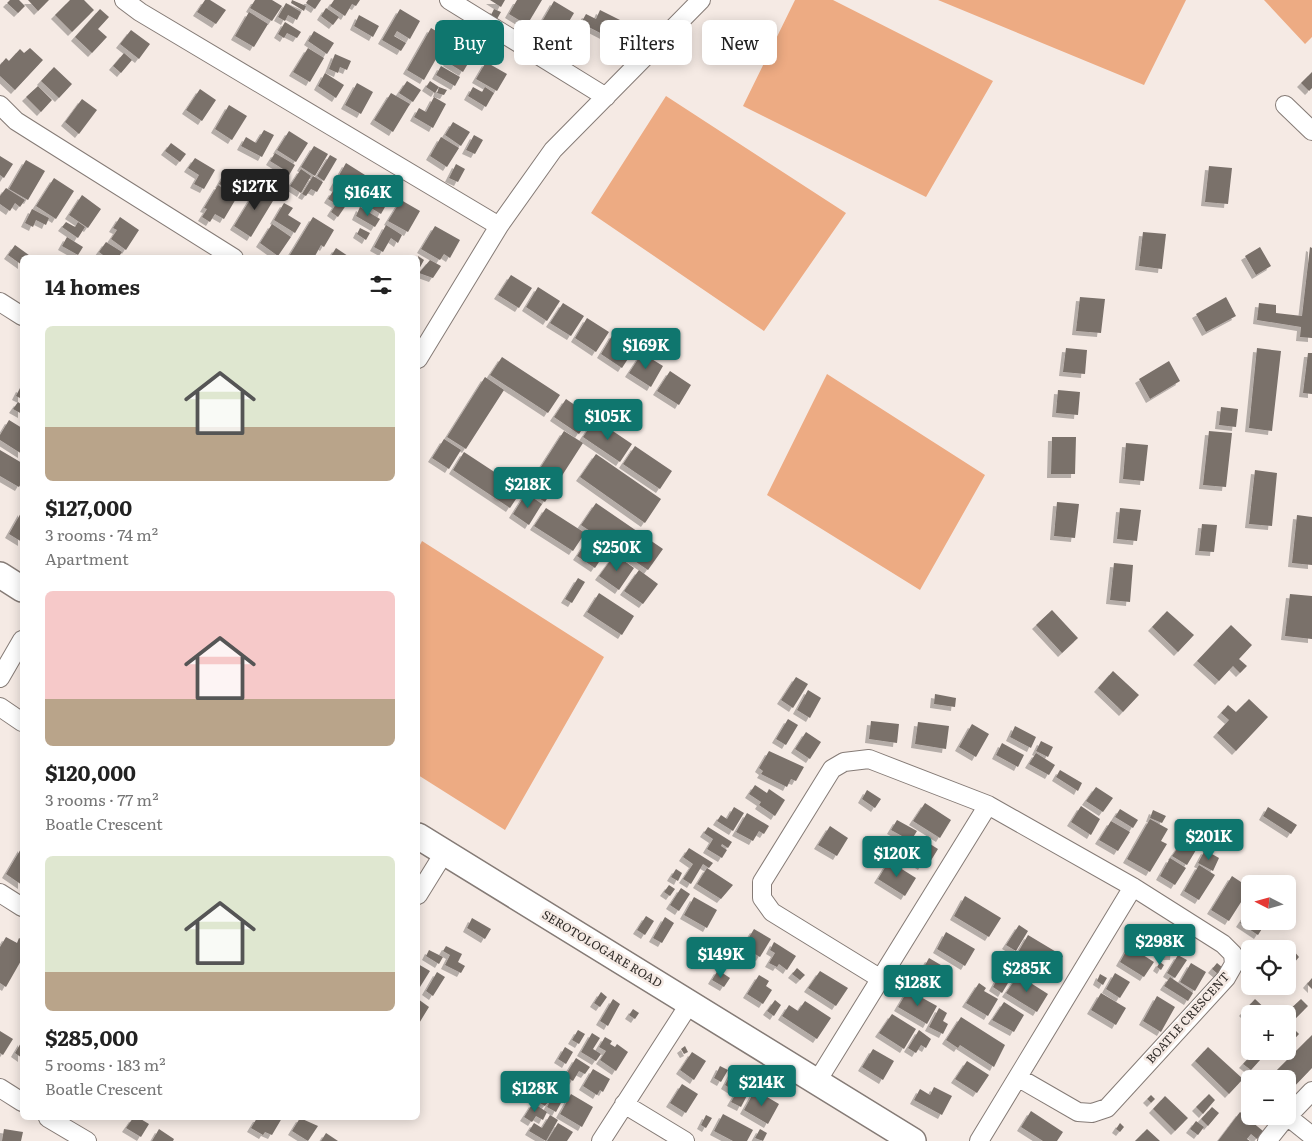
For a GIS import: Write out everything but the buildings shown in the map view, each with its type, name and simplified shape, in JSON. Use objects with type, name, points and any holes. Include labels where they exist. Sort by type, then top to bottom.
[{"type":"street","points":[[124,0],[140,12],[500,226]]},
{"type":"street","points":[[449,0],[606,97]]},
{"type":"street","points":[[420,357],[500,226],[554,150],[701,0]]},
{"type":"street","points":[[1285,104],[1312,131]]},
{"type":"street","points":[[0,105],[23,125],[229,255]]},
{"type":"street","points":[[0,302],[20,315]]},
{"type":"street","points":[[0,575],[20,588]]},
{"type":"street","points":[[0,678],[20,643]]},
{"type":"street","points":[[0,707],[20,721]]},
{"type":"street","name":"BOATLE CRESCENT","points":[[882,979],[772,912],[762,898],[762,882],[832,769],[844,762],[869,760],[988,805],[1133,887],[1223,944],[1234,954],[1234,964],[1226,978],[1107,1108],[1092,1112],[1078,1112],[1018,1078]]},
{"type":"street","points":[[816,1083],[988,805]]},
{"type":"street","name":"SEROTOLOGARE ROAD","points":[[420,837],[690,1003],[816,1083],[914,1141]]},
{"type":"street","points":[[420,892],[444,853]]},
{"type":"street","points":[[979,1141],[1133,887]]},
{"type":"street","points":[[0,893],[20,906]]},
{"type":"street","points":[[601,1141],[690,1003]]},
{"type":"street","points":[[0,1088],[20,1101]]},
{"type":"street","points":[[1296,1107],[1312,1091]]},
{"type":"street","points":[[624,1104],[685,1141]]},
{"type":"street","points":[[51,1120],[88,1141]]},
{"type":"street","points":[[1296,1123],[1312,1136]]},
{"type":"street","points":[[1267,1141],[1280,1125]]},
{"type":"shaded area","points":[[795,0],[833,0],[993,81],[926,197],[743,106],[763,65],[777,65],[777,37]]},
{"type":"shaded area","points":[[938,0],[1186,0],[1144,85]]},
{"type":"shaded area","points":[[1264,0],[1312,0],[1312,37],[1305,44]]},
{"type":"shaded area","points":[[666,96],[846,213],[764,331],[591,213]]},
{"type":"shaded area","points":[[827,374],[985,475],[920,590],[767,495]]},
{"type":"shaded area","points":[[422,541],[604,657],[505,830],[420,776],[420,545]]}]
